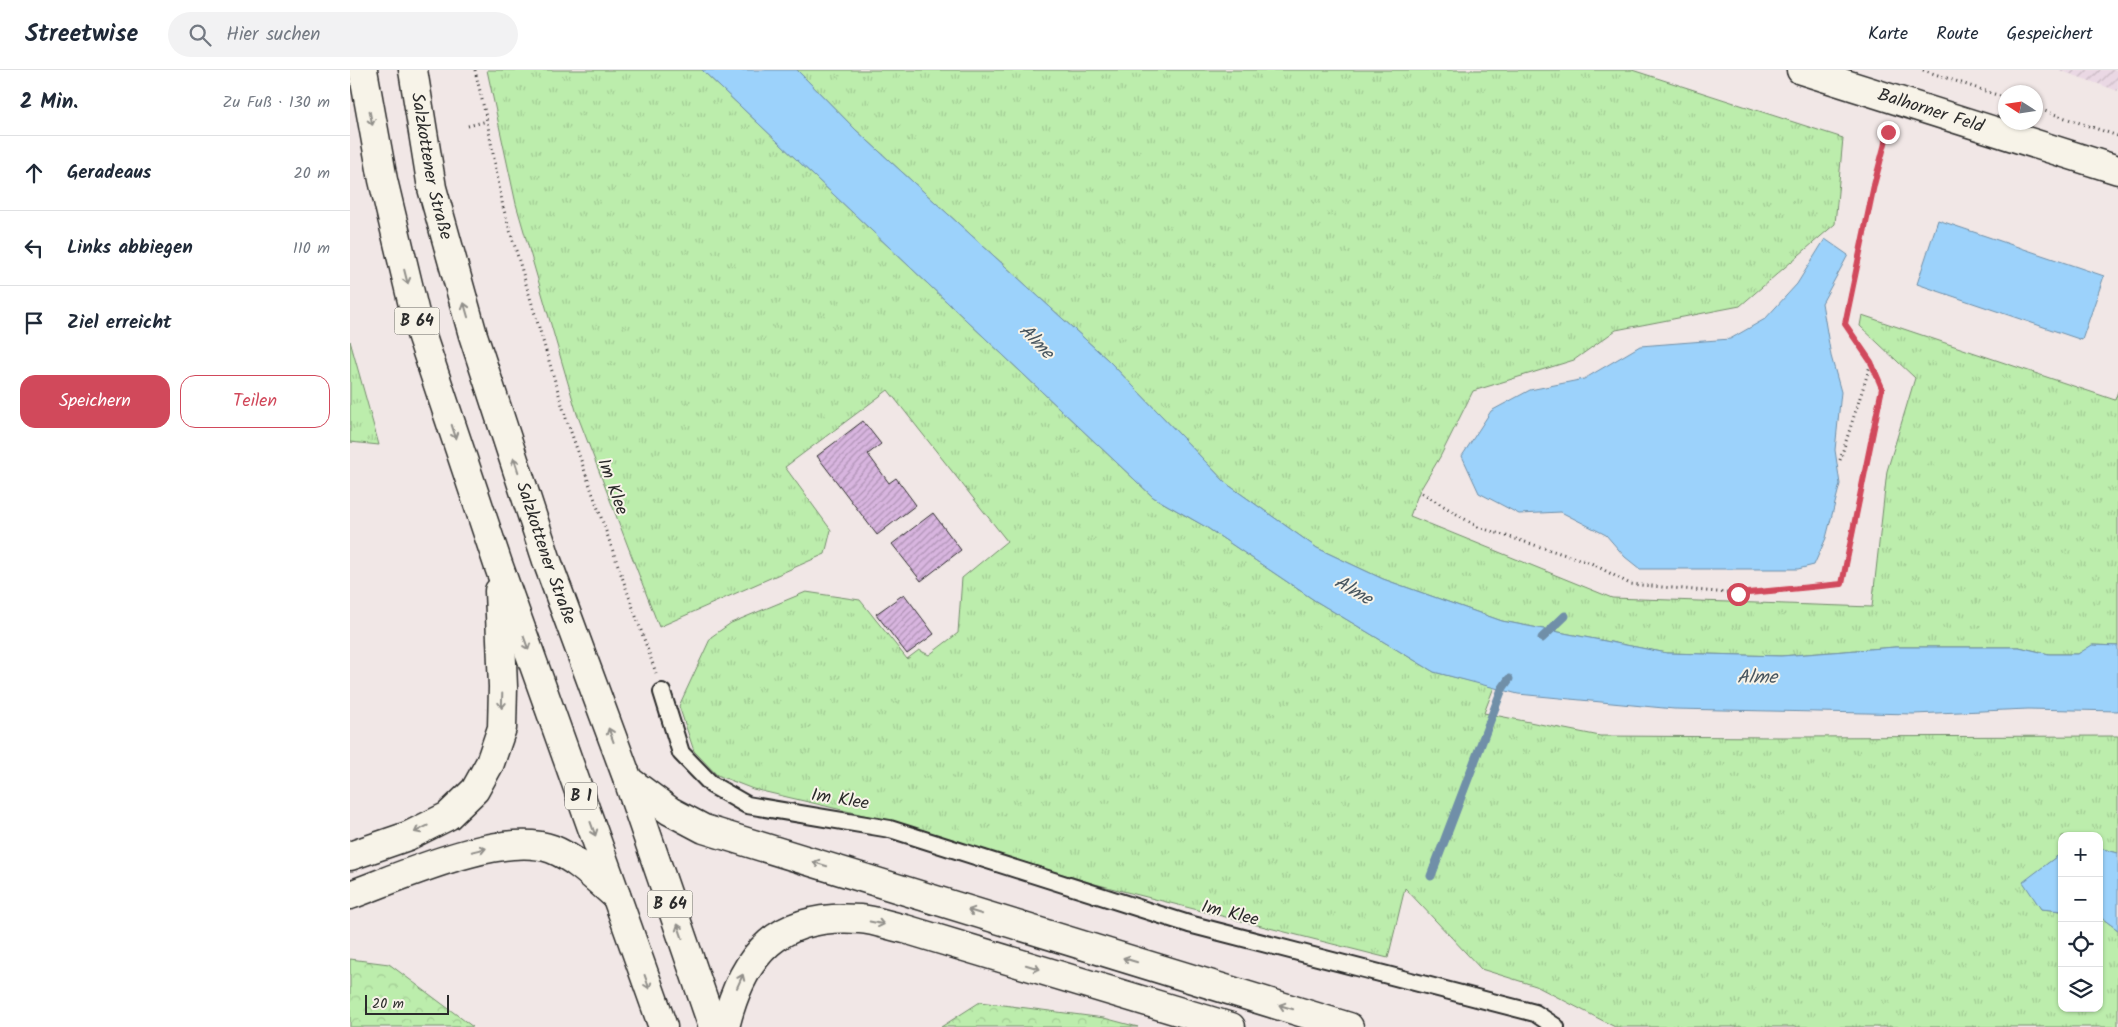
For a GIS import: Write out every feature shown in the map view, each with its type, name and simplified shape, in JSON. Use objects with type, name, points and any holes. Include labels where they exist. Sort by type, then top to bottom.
[{"type":"main road","name":"B 64","points":[[363,70],[383,180],[418,322],[498,564]]},
{"type":"main road","name":"Salzkottener Straße","points":[[412,70],[432,188],[473,335],[547,561],[628,780],[713,1027]]},
{"type":"main road","name":"Balhorner Feld","points":[[1801,70],[2118,170]]},
{"type":"main road","points":[[350,856],[408,836],[448,816],[475,790],[490,763],[502,728],[503,687],[498,564]]},
{"type":"main road","name":"B 1","points":[[498,564],[663,1027]]},
{"type":"main road","points":[[628,780],[670,810],[704,829],[1349,1027]]},
{"type":"main road","points":[[350,894],[479,849],[534,845],[552,849],[572,859],[618,897]]},
{"type":"main road","points":[[725,1027],[731,1001],[746,968],[768,943],[798,926],[823,920],[860,919],[905,929],[1231,1027]]},
{"type":"lane","name":"Im Klee","points":[[662,692],[681,753],[712,785],[747,805],[890,828],[1189,924],[1535,1013],[1556,1027]]},
{"type":"path","name":"Im Klee","points":[[475,70],[487,121],[503,207],[566,418],[662,692]]},
{"type":"path","points":[[1923,70],[1998,95]]},
{"type":"path","points":[[2043,110],[2118,136]]},
{"type":"path","points":[[468,126],[487,121]]},
{"type":"path","points":[[1422,493],[1478,528],[1591,563],[1630,584],[1738,594],[1842,584],[1882,388],[1871,362],[1845,324],[1874,185],[1888,132]]},
{"type":"path","points":[[1840,460],[1871,362]]},
{"type":"shaded area","points":[[2059,70],[2118,70],[2118,91]]},
{"type":"green space","points":[[487,70],[702,70],[1153,497],[1206,527],[1314,600],[1434,672],[1494,687],[1484,713],[1600,736],[2118,736],[2118,853],[2103,849],[2103,832],[2058,832],[2058,856],[2024,882],[2041,909],[2058,911],[2058,1012],[2103,1012],[2103,919],[2118,930],[2118,1027],[1615,1027],[1536,986],[1481,969],[1405,888],[1388,958],[1095,884],[889,821],[753,789],[717,775],[694,751],[679,706],[711,637],[731,623],[806,592],[860,600],[907,659],[919,650],[929,655],[958,633],[962,578],[1007,541],[888,390],[785,467],[831,530],[825,554],[659,627],[577,414],[516,204]]},
{"type":"green space","points":[[797,70],[1632,70],[1843,138],[1835,224],[1740,306],[1616,330],[1574,360],[1473,391],[1440,457],[1419,492],[1410,516],[1612,598],[1872,607],[1887,471],[1915,378],[1860,326],[1862,315],[2115,400],[2118,391],[2118,646],[2093,645],[2078,654],[2049,654],[2019,647],[1895,647],[1781,656],[1667,653],[1502,621],[1383,579],[1317,548],[1227,484],[1109,361],[856,130]]},
{"type":"green space","points":[[350,341],[379,445],[350,442]]},
{"type":"green space","points":[[350,959],[389,964],[473,1027],[350,1027]]},
{"type":"green space","points":[[980,1002],[1104,1018],[1138,1027],[941,1027]]},
{"type":"water","name":"Alme","points":[[702,70],[797,70],[856,130],[1109,361],[1227,484],[1317,548],[1383,579],[1502,621],[1667,653],[1781,656],[1895,647],[2019,647],[2049,654],[2078,654],[2092,645],[2118,646],[2118,711],[2028,709],[1914,714],[1674,709],[1518,694],[1434,672],[1314,600],[1206,527],[1153,497]]},
{"type":"water","points":[[1938,220],[2104,276],[2082,340],[1917,284]]},
{"type":"water","points":[[1825,239],[1848,255],[1822,303],[1831,356],[1841,392],[1835,450],[1840,484],[1826,538],[1814,565],[1798,569],[1640,569],[1625,557],[1606,535],[1561,512],[1519,514],[1479,493],[1462,456],[1491,411],[1530,390],[1584,379],[1640,346],[1730,339],[1765,319],[1797,284]]},
{"type":"water","points":[[2103,849],[2118,853],[2118,930],[2103,919]]},
{"type":"water","points":[[2058,856],[2058,911],[2041,909],[2023,882]]},
{"type":"building","points":[[863,421],[881,444],[868,454],[889,483],[896,478],[916,505],[877,535],[817,456]]},
{"type":"building","points":[[933,513],[961,550],[921,581],[892,544]]},
{"type":"building","points":[[904,594],[934,634],[907,654],[876,614]]},
{"type":"waterway","points":[[1542,638],[1565,616]]},
{"type":"waterway","points":[[1431,876],[1502,689],[1509,679]]},
{"type":"route","points":[[1738,594],[1842,584],[1882,388],[1871,362],[1845,324],[1874,185],[1888,132]]}]
